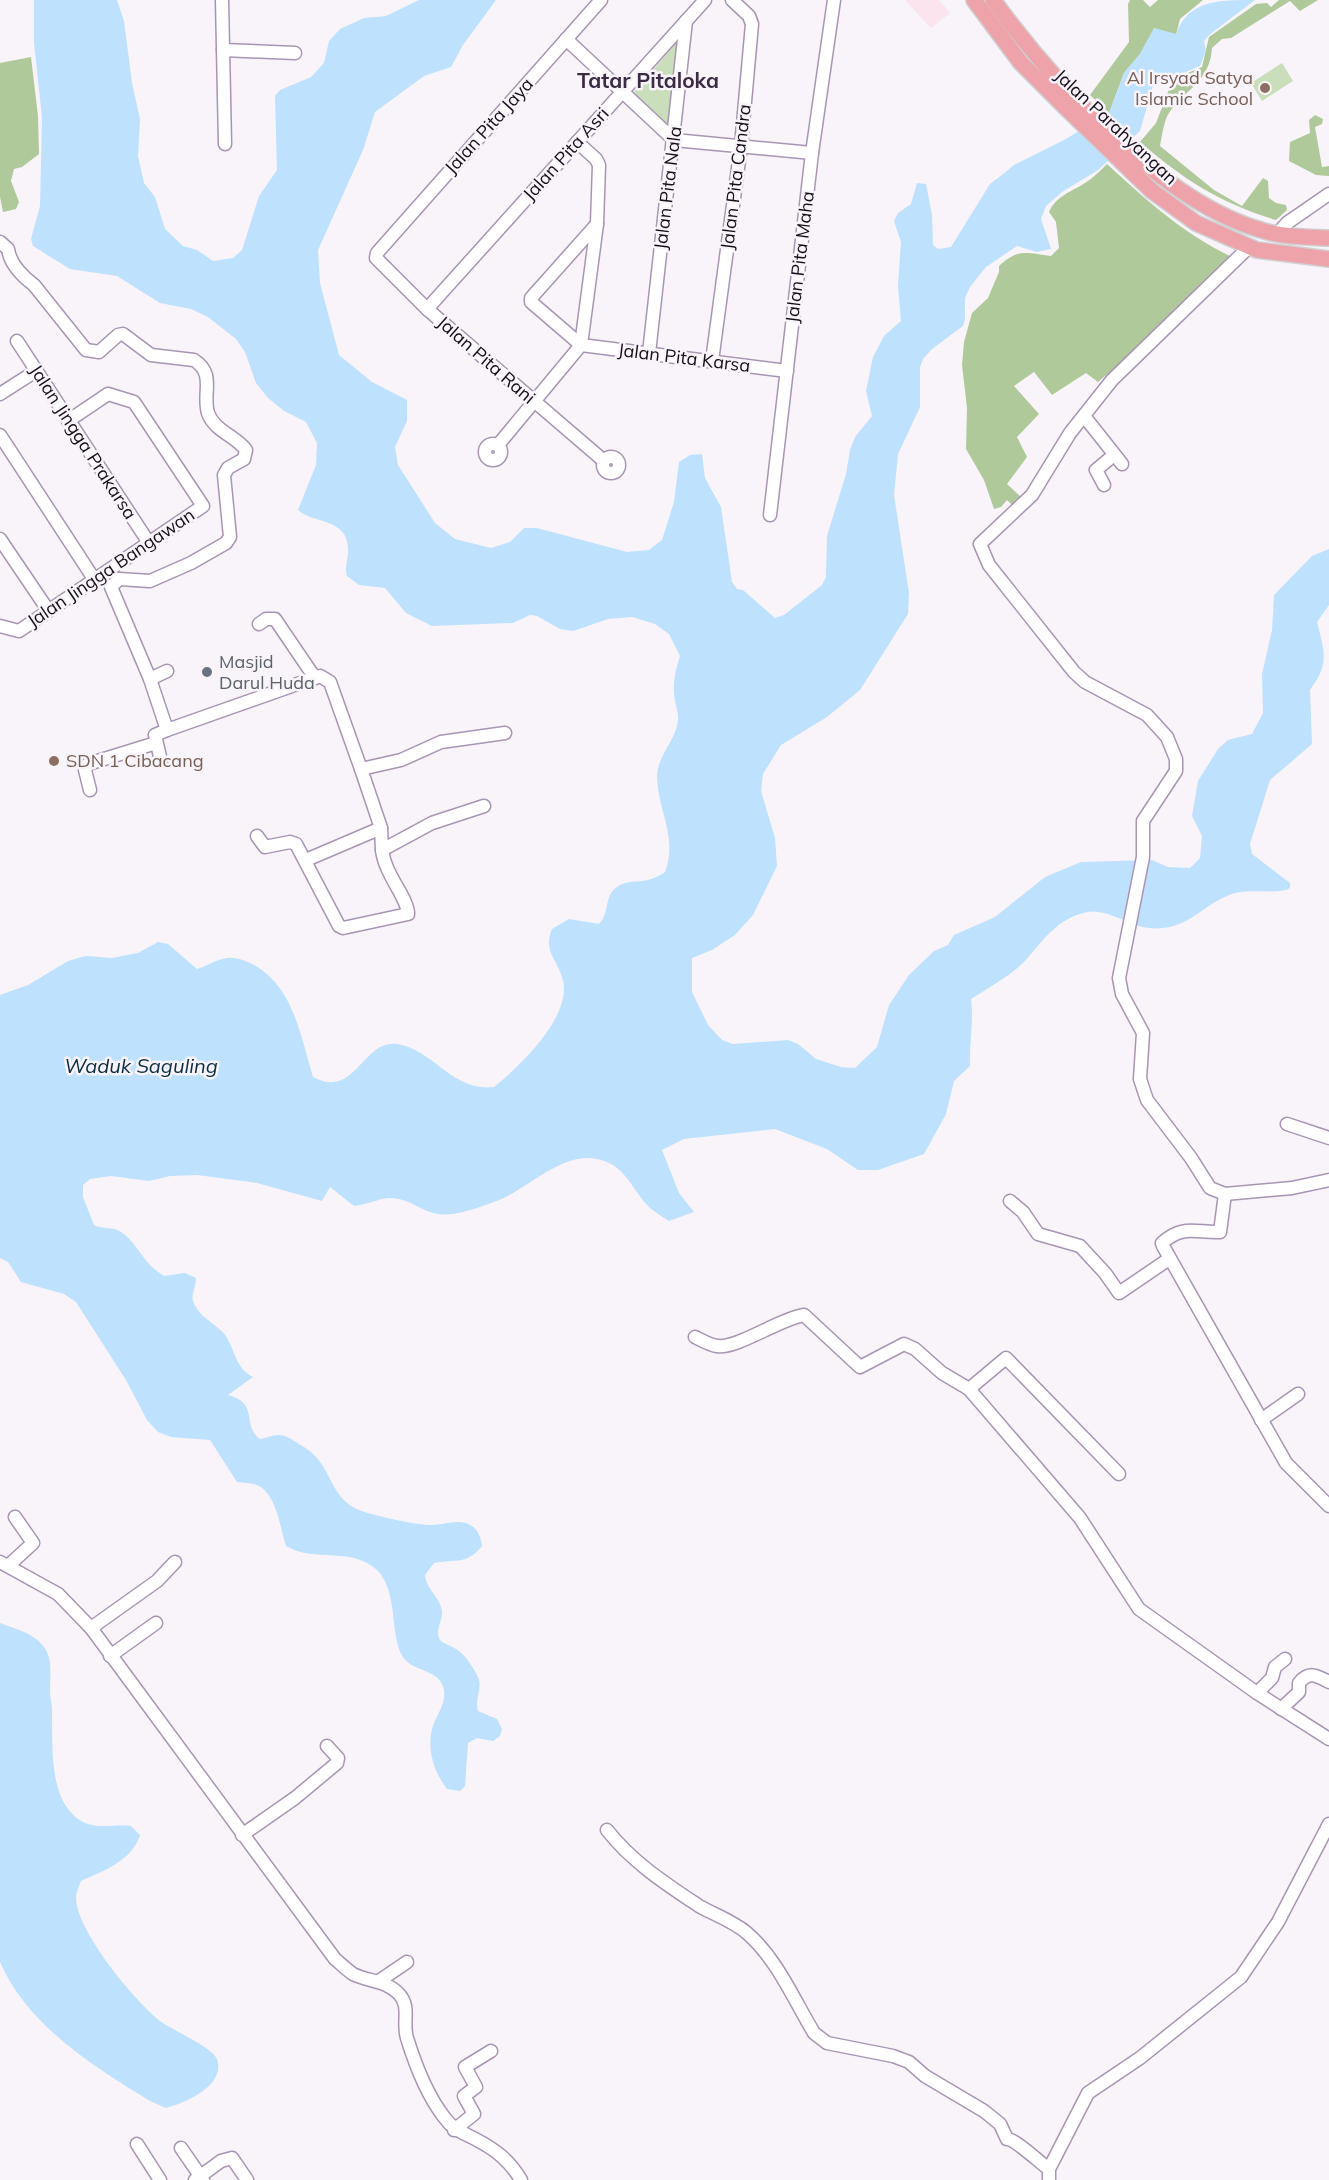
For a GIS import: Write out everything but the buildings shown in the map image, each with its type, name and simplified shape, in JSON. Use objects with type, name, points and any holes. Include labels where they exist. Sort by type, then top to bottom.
[{"type":"main road","name":"Jalan Parahyangan","points":[[974,0],[1021,63],[1071,104],[1196,223],[1253,249],[1329,259]]},
{"type":"main road","name":"Jalan Parahyangan","points":[[993,0],[1071,104]]},
{"type":"main road","name":"Jalan Parahyangan","points":[[1140,169],[1220,214],[1270,232],[1329,238]]},
{"type":"main road","points":[[1253,249],[1270,232]]},
{"type":"street","points":[[222,0],[225,144]]},
{"type":"street","name":"Jalan Pita Jaya","points":[[377,253],[601,0]]},
{"type":"street","name":"Jalan Pita Asri","points":[[427,309],[705,0]]},
{"type":"street","name":"Jalan Pita Candra","points":[[712,361],[741,146],[752,24],[749,16],[732,0]]},
{"type":"street","name":"Jalan Pita Maha","points":[[770,515],[812,153],[834,0]]},
{"type":"street","name":"Jalan Pita Nala","points":[[648,353],[686,21]]},
{"type":"street","points":[[566,39],[674,140],[812,153]]},
{"type":"street","points":[[223,50],[295,53]]},
{"type":"street","points":[[498,445],[533,400],[581,345],[597,224],[598,162],[577,142]]},
{"type":"street","points":[[1270,232],[1329,194]]},
{"type":"street","points":[[581,345],[531,302],[531,298],[597,224]]},
{"type":"street","points":[[0,243],[8,249],[9,257],[23,278],[41,293],[86,350],[99,352],[118,335],[123,334],[151,355],[194,360],[199,363],[208,378],[208,414],[220,429],[246,450],[244,459],[228,468],[224,475],[230,537],[226,543],[191,563],[150,581],[119,579],[112,584],[111,590],[124,613],[167,730]]},
{"type":"street","points":[[1253,249],[1112,380],[1057,453],[1032,495],[983,538],[980,549],[989,565],[1074,672],[1085,682],[1147,715],[1172,746],[1176,771],[1143,821],[1143,856],[1119,973],[1122,994],[1143,1033],[1140,1079],[1148,1101],[1191,1158],[1202,1179],[1210,1188],[1225,1194],[1292,1188],[1329,1180]]},
{"type":"street","name":"Jalan Pita Rani","points":[[377,253],[379,264],[427,309],[604,461]]},
{"type":"street","name":"Jalan Jingga Prakarsa","points":[[17,341],[149,543]]},
{"type":"street","name":"Jalan Pita Karsa","points":[[581,345],[787,371]]},
{"type":"street","points":[[2,390],[36,371]]},
{"type":"street","name":"Jalan Jingga Bangawan","points":[[0,626],[19,631],[203,506],[134,402],[108,394],[68,421]]},
{"type":"street","points":[[1084,416],[1118,460],[1096,470],[1104,485]]},
{"type":"street","points":[[0,435],[94,579]]},
{"type":"street","points":[[0,539],[48,610]]},
{"type":"street","points":[[259,624],[266,619],[275,619],[315,678]]},
{"type":"street","points":[[150,679],[166,671]]},
{"type":"street","points":[[161,760],[155,734],[315,678],[325,677],[330,682],[381,828],[382,850],[387,873],[407,906],[408,914],[352,927],[339,926],[306,860],[294,842],[265,847],[257,836]]},
{"type":"street","points":[[361,769],[401,760],[441,742],[505,733]]},
{"type":"street","points":[[90,790],[85,770],[88,764],[156,743]]},
{"type":"street","points":[[382,850],[432,823],[484,806]]},
{"type":"street","points":[[306,860],[381,828]]},
{"type":"street","points":[[1287,1124],[1329,1138]]},
{"type":"street","points":[[1225,1194],[1221,1230],[1218,1233],[1193,1229],[1171,1236],[1162,1243],[1286,1463],[1329,1506]]},
{"type":"street","points":[[1010,1201],[1023,1212],[1038,1234],[1080,1246],[1100,1266],[1119,1293],[1169,1259]]},
{"type":"street","points":[[695,1337],[718,1346],[735,1342],[775,1323],[804,1315],[860,1367],[904,1344],[915,1349],[942,1373],[969,1389],[1080,1518],[1139,1609],[1257,1693],[1329,1739]]},
{"type":"street","points":[[969,1389],[1006,1358],[1119,1474]]},
{"type":"street","points":[[1261,1420],[1298,1394]]},
{"type":"street","points":[[15,1517],[33,1543],[4,1564],[58,1594],[91,1628],[335,1959],[354,1974],[380,1981],[395,1990],[405,2002],[406,2035],[415,2059],[443,2116],[454,2130],[497,2152],[512,2165],[521,2180]]},
{"type":"street","points":[[91,1628],[157,1581],[175,1562]]},
{"type":"street","points":[[110,1656],[156,1623]]},
{"type":"street","points":[[1257,1693],[1272,1678],[1275,1667],[1285,1659]]},
{"type":"street","points":[[1281,1709],[1298,1694],[1301,1689],[1299,1683],[1307,1675],[1314,1675],[1329,1682]]},
{"type":"street","points":[[242,1835],[295,1798],[337,1763],[338,1758],[327,1746]]},
{"type":"street","points":[[607,1830],[621,1847],[664,1885],[681,1892],[698,1905],[746,1932],[760,1946],[814,2033],[827,2043],[893,2056],[909,2062],[926,2076],[984,2111],[1000,2124],[1007,2139],[1014,2139],[1049,2174],[1088,2093],[1130,2066],[1241,1977],[1278,1922],[1328,1827]]},
{"type":"street","points":[[380,1981],[407,1962]]},
{"type":"street","points":[[454,2130],[474,2114],[465,2096],[476,2087],[465,2067],[491,2051]]},
{"type":"street","points":[[136,2144],[160,2180]]},
{"type":"street","points":[[181,2148],[200,2179],[221,2161],[232,2158],[247,2180]]},
{"type":"shaded area","points":[[905,0],[939,0],[950,13],[931,28]]},
{"type":"green space","points":[[1130,0],[1143,0],[1150,7],[1158,0],[1203,0],[1180,19],[1176,35],[1154,29],[1140,54],[1124,73],[1109,113],[1090,95],[1129,42],[1128,4]]},
{"type":"green space","points":[[1279,0],[1318,0],[1300,11],[1290,1],[1231,38],[1222,39],[1212,48],[1203,76],[1169,113],[1160,146],[1214,190],[1242,206],[1263,178],[1268,181],[1269,198],[1276,203],[1286,205],[1287,210],[1276,220],[1237,206],[1204,189],[1172,168],[1140,142],[1156,123],[1173,79],[1202,67],[1209,37],[1256,4],[1267,3],[1271,7]]},
{"type":"green space","points":[[677,42],[670,126],[633,93]]},
{"type":"green space","points":[[31,57],[38,116],[39,154],[22,167],[14,169],[11,181],[19,202],[16,209],[3,212],[0,197],[0,63]]},
{"type":"green space","points":[[1282,63],[1293,81],[1262,101],[1251,83]]},
{"type":"green space","points":[[1315,115],[1323,119],[1322,124],[1315,127],[1322,167],[1329,166],[1329,176],[1316,175],[1289,161],[1290,142],[1310,133],[1309,120]]},
{"type":"green space","points":[[1107,164],[1183,228],[1234,258],[1147,340],[1098,382],[1086,373],[1052,395],[1034,372],[1014,386],[1039,414],[1017,437],[1027,457],[1007,484],[1021,497],[1013,506],[1007,500],[1001,507],[994,509],[984,480],[966,449],[967,408],[962,365],[964,342],[972,313],[988,298],[999,272],[999,266],[1006,260],[1023,253],[1051,256],[1059,248],[1056,222],[1049,212],[1064,195],[1091,179]]},
{"type":"water","name":"Waduk Saguling","points":[[34,0],[117,0],[124,21],[132,83],[140,119],[138,156],[144,183],[155,197],[165,229],[183,246],[197,250],[213,261],[233,258],[242,250],[259,196],[277,170],[275,96],[280,90],[311,77],[324,63],[329,41],[340,29],[364,18],[386,16],[419,0],[496,0],[463,45],[451,67],[424,76],[375,112],[363,150],[318,250],[320,283],[339,355],[372,382],[407,400],[407,421],[395,447],[398,465],[435,523],[455,539],[491,548],[510,542],[524,528],[537,528],[627,552],[649,550],[662,540],[674,502],[679,462],[690,455],[702,454],[705,478],[721,507],[732,582],[737,589],[743,590],[775,618],[784,615],[822,585],[826,577],[827,536],[846,474],[850,450],[855,437],[872,416],[866,391],[873,357],[884,336],[901,321],[898,286],[901,242],[894,221],[898,213],[911,204],[917,183],[926,184],[932,215],[933,245],[938,249],[951,247],[990,184],[1014,165],[1064,140],[1109,113],[1124,73],[1140,54],[1154,28],[1176,34],[1188,14],[1206,4],[1255,0],[1204,41],[1206,51],[1200,66],[1153,86],[1140,131],[1098,170],[1062,192],[1046,206],[1041,219],[1051,249],[1037,252],[1017,246],[986,267],[970,287],[965,298],[963,326],[932,349],[923,359],[920,367],[920,407],[898,454],[894,495],[909,593],[908,614],[860,690],[827,717],[781,745],[763,774],[761,791],[775,838],[777,866],[753,915],[735,935],[712,950],[692,958],[692,992],[708,1025],[722,1040],[733,1044],[788,1040],[798,1044],[816,1059],[841,1067],[855,1068],[877,1047],[889,1005],[909,975],[934,951],[948,945],[954,935],[995,917],[1045,877],[1081,862],[1152,860],[1168,867],[1190,868],[1200,858],[1202,836],[1192,816],[1198,781],[1218,749],[1228,740],[1252,734],[1263,713],[1262,674],[1272,630],[1274,595],[1312,556],[1329,549],[1329,605],[1317,622],[1324,658],[1320,673],[1310,690],[1312,744],[1270,780],[1250,844],[1252,854],[1290,883],[1290,888],[1279,891],[1232,894],[1221,898],[1184,922],[1163,928],[1141,927],[1095,911],[1076,915],[1059,925],[1024,962],[999,982],[971,999],[970,1066],[954,1081],[946,1114],[924,1154],[878,1170],[858,1170],[827,1149],[775,1129],[684,1139],[662,1150],[679,1193],[694,1212],[669,1221],[650,1208],[617,1168],[595,1159],[580,1159],[565,1163],[508,1196],[478,1208],[452,1214],[427,1211],[395,1198],[354,1206],[330,1187],[322,1201],[257,1183],[197,1175],[170,1176],[149,1181],[111,1176],[90,1179],[83,1185],[83,1197],[94,1225],[121,1232],[150,1265],[164,1276],[185,1273],[196,1278],[193,1298],[195,1307],[225,1335],[239,1364],[253,1377],[228,1395],[244,1403],[251,1427],[260,1439],[276,1435],[284,1436],[311,1452],[325,1469],[340,1496],[359,1510],[395,1520],[426,1525],[464,1523],[478,1533],[482,1546],[477,1552],[466,1559],[434,1563],[425,1575],[441,1607],[438,1637],[459,1651],[471,1664],[479,1679],[478,1711],[497,1719],[502,1729],[500,1736],[493,1741],[477,1738],[468,1743],[465,1786],[460,1791],[447,1789],[438,1775],[431,1753],[432,1729],[444,1700],[442,1683],[432,1674],[407,1662],[403,1657],[396,1637],[388,1590],[377,1570],[356,1559],[308,1554],[286,1546],[273,1504],[264,1489],[255,1484],[237,1482],[210,1440],[171,1437],[158,1432],[147,1420],[126,1380],[76,1302],[64,1294],[21,1282],[8,1262],[0,1258],[0,995],[28,985],[68,961],[86,956],[112,958],[138,953],[158,942],[168,944],[197,969],[220,960],[233,958],[250,963],[265,972],[276,984],[293,1012],[313,1077],[328,1082],[339,1081],[349,1075],[375,1050],[385,1045],[397,1044],[410,1047],[466,1083],[479,1087],[494,1087],[543,1038],[561,1007],[564,991],[562,977],[550,949],[552,929],[569,919],[599,924],[605,915],[613,890],[622,884],[644,881],[665,872],[669,847],[657,777],[660,762],[677,728],[678,713],[674,688],[680,656],[669,634],[655,624],[632,617],[608,619],[573,631],[560,629],[537,616],[530,615],[513,623],[432,626],[406,613],[385,588],[359,585],[347,576],[348,548],[342,531],[336,526],[298,510],[316,465],[317,443],[306,422],[284,411],[268,398],[256,383],[245,352],[236,339],[208,317],[191,309],[160,303],[117,276],[70,269],[33,246],[31,239],[40,206],[42,118],[34,43]]},
{"type":"water","points":[[0,1623],[35,1638],[44,1647],[49,1657],[53,1756],[58,1789],[64,1803],[85,1823],[96,1826],[131,1826],[140,1835],[136,1844],[124,1858],[81,1881],[76,1898],[86,1929],[96,1946],[136,1998],[160,2021],[208,2049],[217,2059],[216,2077],[210,2085],[202,2092],[174,2106],[166,2108],[150,2101],[106,2074],[64,2042],[27,2006],[12,1985],[0,1962]]},
{"type":"place","name":"Al Irsyad Satya Islamic School","points":[[1265,88]]},
{"type":"place","name":"Masjid Darul Huda","points":[[207,672]]},
{"type":"place","name":"SDN 1 Cibacang","points":[[54,761]]},
{"type":"district","name":"Tatar Pitaloka","points":[[648,81]]}]
